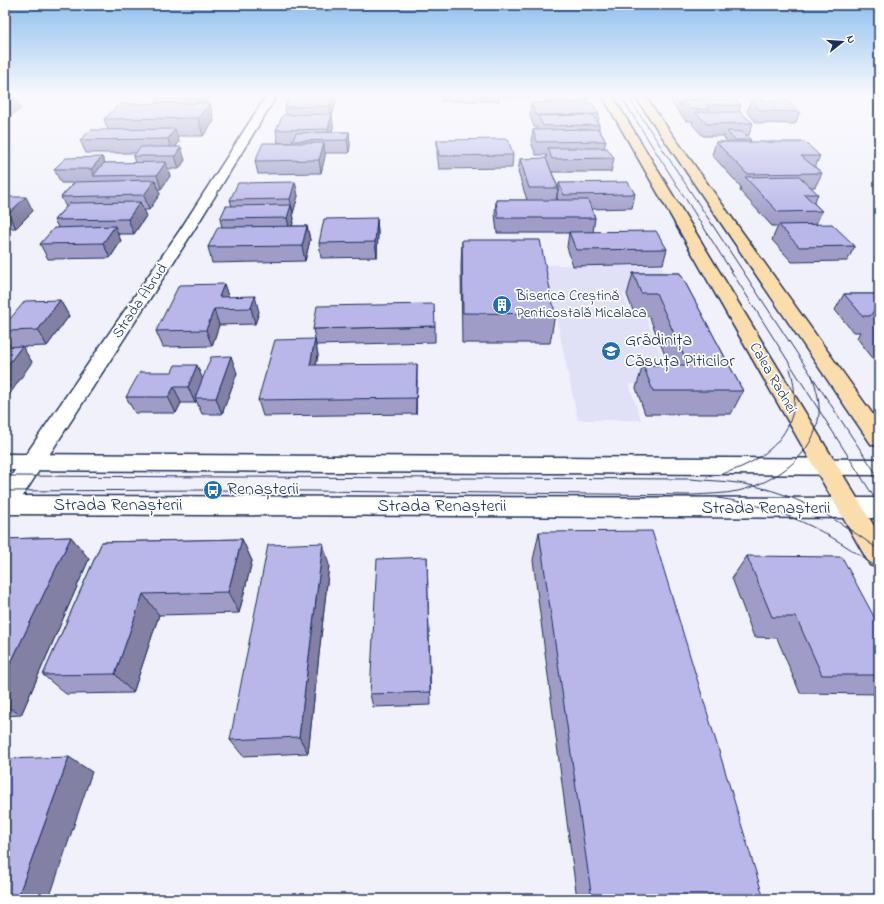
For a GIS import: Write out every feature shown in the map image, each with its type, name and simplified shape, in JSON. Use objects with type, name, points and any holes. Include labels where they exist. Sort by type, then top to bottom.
[{"type":"main road","name":"Calea Radnei","points":[[632,137],[879,557]]},
{"type":"main road","points":[[669,137],[879,438]]},
{"type":"street","name":"Strada Abrud","points":[[5,505],[32,462],[187,230],[245,137]]},
{"type":"street","points":[[5,462],[879,467]]},
{"type":"street","name":"Strada Renașterii","points":[[5,505],[879,508]]},
{"type":"shaded area","name":"Grădinița Căsuța Piticilor","points":[[545,265],[661,266],[674,294],[623,294],[632,318],[646,318],[673,385],[629,384],[641,420],[578,420]]},
{"type":"building","points":[[83,137],[169,137],[168,139],[80,140]]},
{"type":"building","points":[[294,137],[348,137],[347,140],[292,141]]},
{"type":"building","points":[[535,137],[603,137],[606,141],[537,142]]},
{"type":"building","points":[[732,137],[748,137],[751,140],[734,140]]},
{"type":"building","points":[[508,139],[513,155],[439,156],[437,140]]},
{"type":"building","points":[[716,142],[805,142],[820,156],[801,156],[822,173],[747,174]]},
{"type":"building","points":[[263,143],[324,143],[319,160],[255,161]]},
{"type":"building","points":[[141,147],[181,147],[175,156],[133,156]]},
{"type":"building","points":[[548,148],[607,148],[614,158],[552,159]]},
{"type":"building","points":[[102,157],[91,169],[54,169],[66,158]]},
{"type":"building","points":[[546,158],[558,188],[529,188],[520,159]]},
{"type":"building","points":[[166,162],[157,175],[93,176],[104,163]]},
{"type":"building","points":[[799,176],[818,194],[804,194],[822,211],[778,212],[745,177]]},
{"type":"building","points":[[155,180],[144,195],[61,197],[75,182]]},
{"type":"building","points":[[295,182],[290,199],[230,200],[238,183]]},
{"type":"building","points":[[628,182],[635,194],[564,195],[559,183]]},
{"type":"building","points":[[5,197],[26,197],[8,214],[5,214]]},
{"type":"building","points":[[496,200],[588,200],[595,218],[498,218]]},
{"type":"building","points":[[140,202],[128,219],[54,220],[70,203]]},
{"type":"building","points":[[291,205],[287,218],[220,219],[226,206]]},
{"type":"building","points":[[377,218],[375,242],[319,243],[324,219]]},
{"type":"building","points":[[832,224],[855,246],[799,247],[779,225]]},
{"type":"building","points":[[115,226],[103,243],[40,244],[54,228]]},
{"type":"building","points":[[307,226],[302,246],[208,247],[218,227]]},
{"type":"building","points":[[656,231],[667,249],[576,250],[569,232]]},
{"type":"building","points":[[462,240],[540,240],[555,314],[463,313]]},
{"type":"building","points":[[633,273],[680,273],[743,391],[653,391],[643,365],[688,365],[656,293],[641,293]]},
{"type":"building","points":[[224,284],[219,297],[255,296],[251,308],[214,309],[206,330],[156,331],[179,285]]},
{"type":"building","points":[[844,294],[879,294],[879,309],[875,309],[870,316],[863,316]]},
{"type":"building","points":[[60,300],[38,330],[5,331],[5,325],[25,301]]},
{"type":"building","points":[[434,304],[435,326],[313,329],[317,306]]},
{"type":"building","points":[[315,339],[310,365],[417,364],[416,398],[258,400],[275,340]]},
{"type":"building","points":[[22,346],[5,369],[5,347]]},
{"type":"building","points":[[231,356],[216,398],[195,398],[211,357]]},
{"type":"building","points":[[175,365],[197,365],[188,387],[174,387],[168,397],[126,397],[140,372],[172,372]]},
{"type":"building","points":[[652,531],[764,899],[592,899],[539,532]]},
{"type":"building","points":[[71,537],[5,675],[5,539]]},
{"type":"building","points":[[242,539],[228,592],[143,594],[115,674],[43,675],[102,542]]},
{"type":"building","points":[[323,543],[299,737],[230,740],[268,545]]},
{"type":"building","points":[[747,556],[842,557],[879,626],[879,675],[822,675],[796,617],[772,617]]},
{"type":"building","points":[[427,557],[430,692],[370,694],[377,559]]},
{"type":"building","points":[[69,757],[17,899],[5,899],[5,759]]},
{"type":"tram line","points":[[647,137],[819,410]]},
{"type":"tram line","points":[[655,137],[813,377]]},
{"type":"tram line","points":[[707,477],[746,465],[763,455],[777,442],[787,428],[793,410],[794,391],[790,369]]},
{"type":"tram line","points":[[813,377],[879,478]]},
{"type":"tram line","points":[[813,377],[819,410]]},
{"type":"tram line","points":[[754,486],[779,473],[802,454],[816,429],[819,410]]},
{"type":"tram line","points":[[819,410],[879,505]]},
{"type":"tram line","points":[[5,476],[690,479],[722,481],[754,486]]},
{"type":"tram line","points":[[5,491],[213,490],[693,495],[733,492],[754,486]]},
{"type":"tram line","points":[[754,486],[788,496],[820,511],[879,550]]},
{"type":"tram line","points":[[717,498],[763,507],[803,522],[841,543],[879,569]]},
{"type":"place","name":"Biserica Creștină Penticostală Micalaca","points":[[502,305]]},
{"type":"place","name":"Grădinița Căsuța Piticilor","points":[[611,351]]},
{"type":"place","name":"Renașterii","points":[[213,490]]}]
